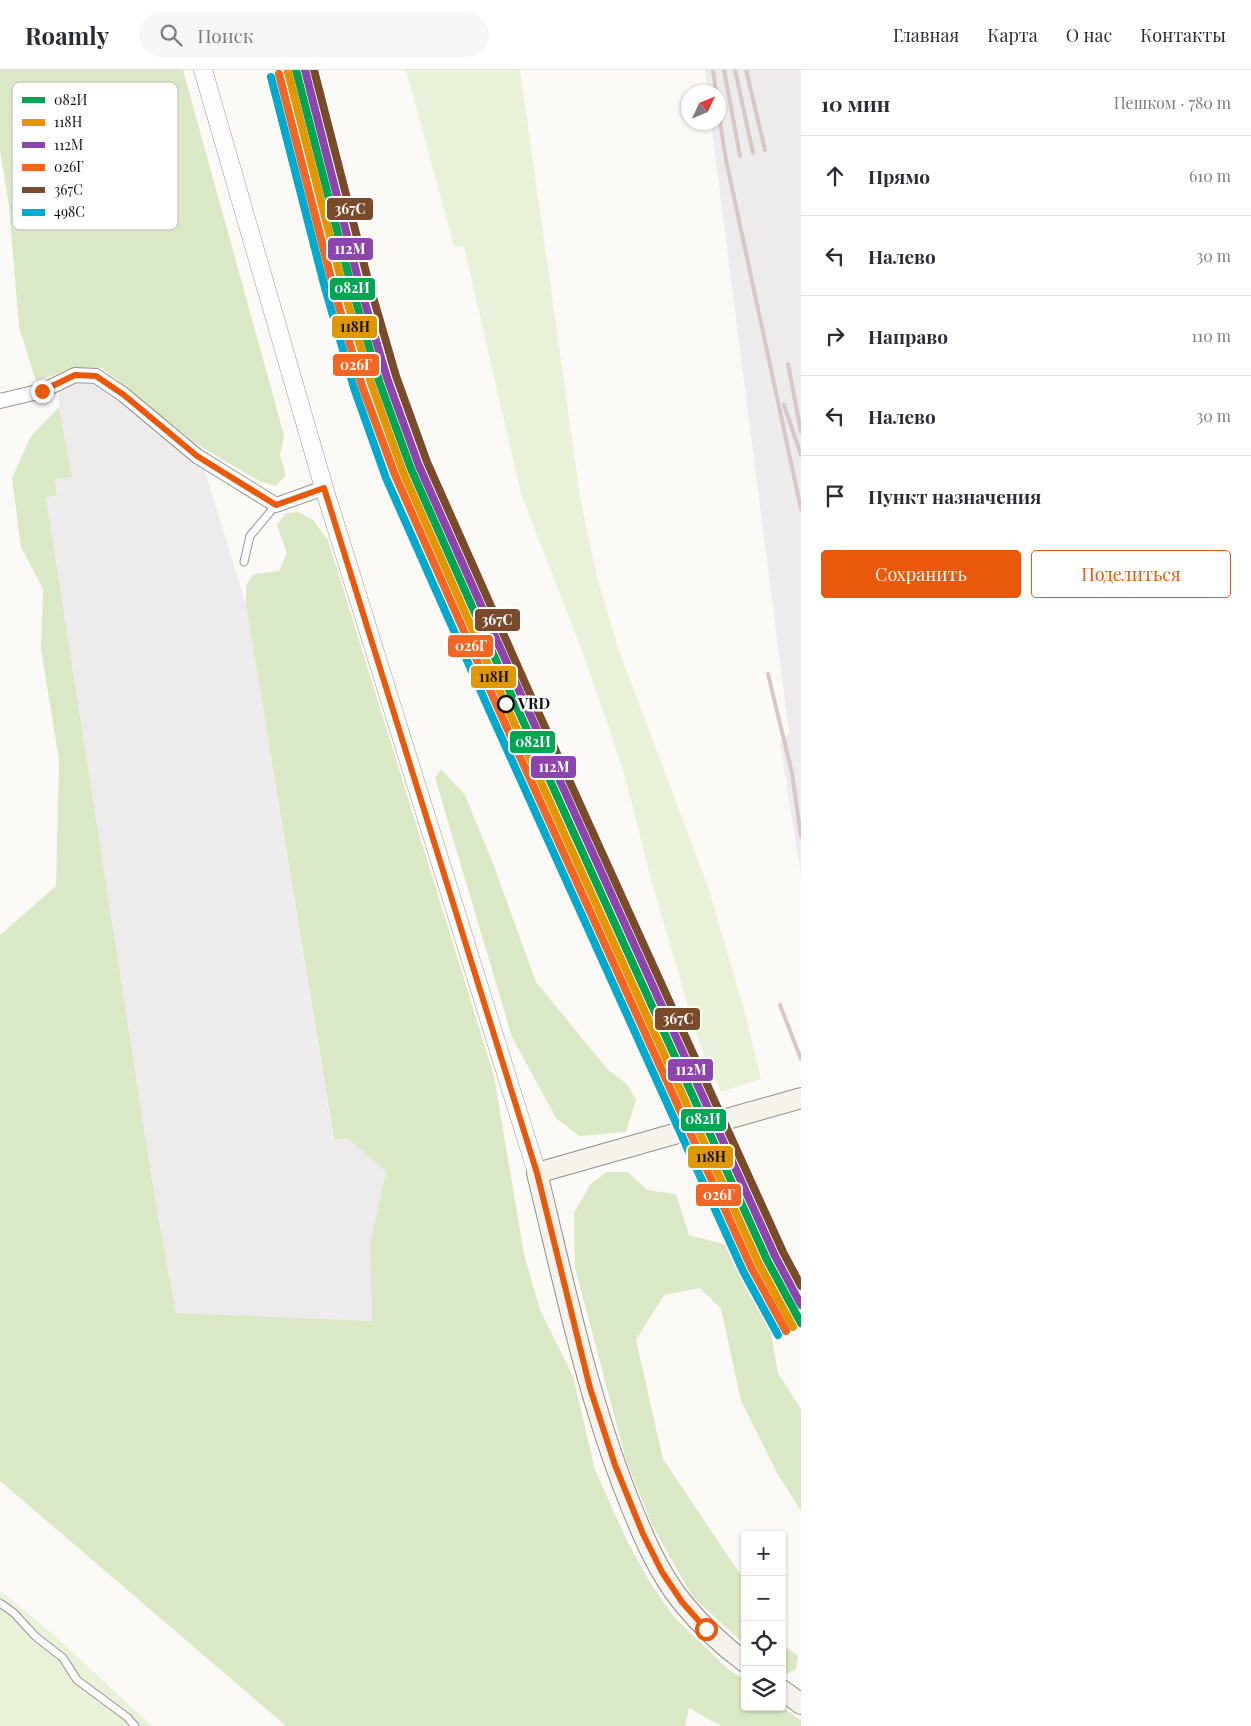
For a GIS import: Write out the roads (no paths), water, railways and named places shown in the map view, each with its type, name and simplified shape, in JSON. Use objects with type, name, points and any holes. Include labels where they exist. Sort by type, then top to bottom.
[{"type":"main road","points":[[741,1659],[706,1629],[682,1602],[662,1572],[643,1534],[615,1465],[590,1388],[537,1173],[801,1098]]},
{"type":"main road","points":[[786,1693],[801,1704]]},
{"type":"street","points":[[203,70],[324,488],[537,1173]]},
{"type":"street","points":[[0,402],[42,391],[75,375],[96,376],[124,395],[197,456],[276,505],[324,488]]},
{"type":"lane","points":[[244,562],[250,536],[276,505]]},
{"type":"lane","points":[[0,1603],[14,1614],[35,1636],[63,1658],[77,1680],[127,1717],[135,1726]]},
{"type":"railway","points":[[713,70],[715,85]]},
{"type":"railway","points":[[724,70],[740,156]]},
{"type":"railway","points":[[735,70],[753,153]]},
{"type":"railway","points":[[746,70],[765,150]]},
{"type":"railway","points":[[721,130],[801,509]]},
{"type":"railway","points":[[788,364],[801,432]]},
{"type":"railway","points":[[784,405],[801,455]]},
{"type":"railway","points":[[768,674],[792,773],[801,837]]},
{"type":"railway","points":[[780,1005],[801,1059]]},
{"type":"place","name":"VRD","points":[[506,704]]}]
